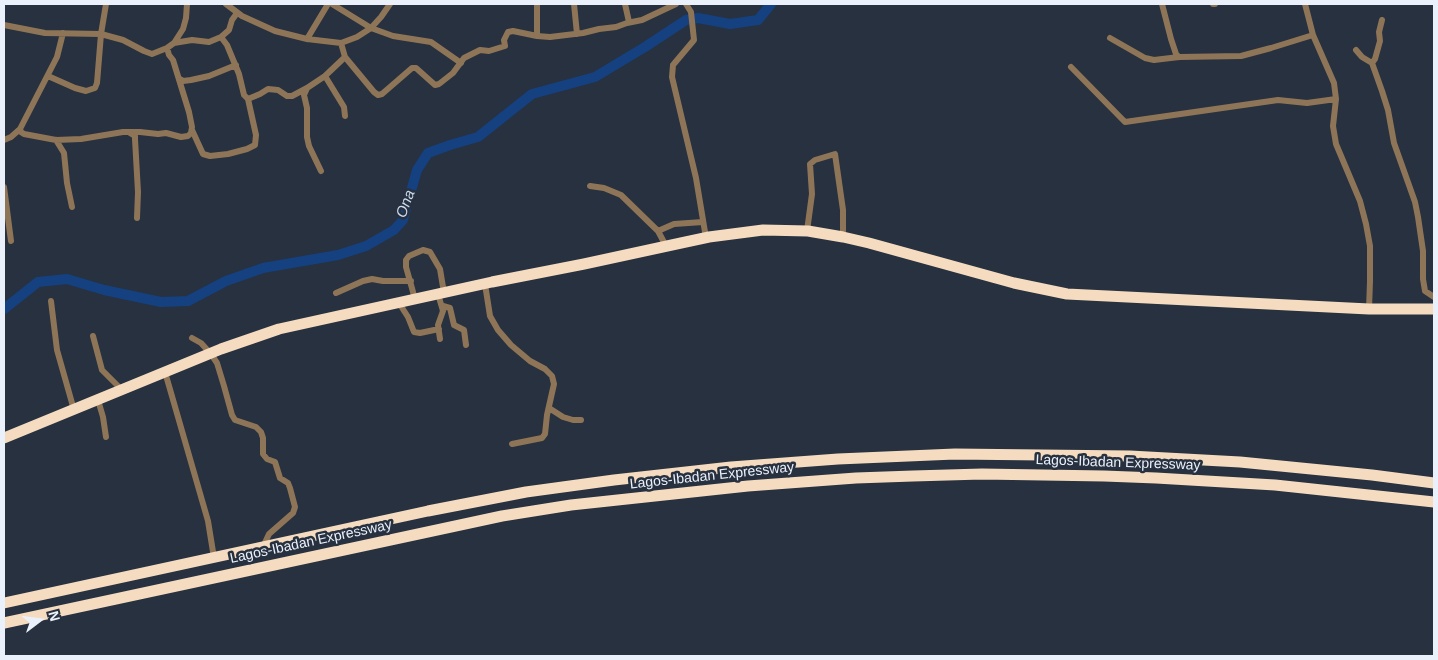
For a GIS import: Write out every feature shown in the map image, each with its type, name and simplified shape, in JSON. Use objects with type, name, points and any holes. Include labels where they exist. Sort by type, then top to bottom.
[{"type":"highway","points":[[4,438],[251,338],[279,329],[666,246],[762,230],[806,231],[843,237],[1014,284],[1067,294],[1232,304],[1369,309],[1434,309]]},
{"type":"highway","name":"Lagos-Ibadan Expressway","points":[[4,603],[419,513],[526,492],[685,472],[838,459],[954,454],[1130,456],[1240,462],[1372,474],[1434,483]]},
{"type":"highway","name":"Lagos-Ibadan Expressway","points":[[4,623],[502,516],[580,504],[748,486],[856,478],[982,474],[1104,476],[1275,485],[1434,502]]},
{"type":"street","points":[[48,76],[75,88],[86,90],[95,88],[98,83],[101,34],[106,4]]},
{"type":"street","points":[[4,25],[45,33],[101,34],[123,40],[152,54],[174,43],[183,29],[187,4]]},
{"type":"street","points":[[226,4],[242,16],[275,31],[307,39],[341,44],[371,28],[390,4]]},
{"type":"street","points":[[307,39],[328,4]]},
{"type":"street","points":[[332,4],[371,28],[393,36],[431,42],[460,63]]},
{"type":"street","points":[[537,4],[537,36]]},
{"type":"street","points":[[574,4],[577,34]]},
{"type":"street","points":[[625,4],[630,22]]},
{"type":"street","points":[[341,44],[345,56],[374,92],[382,94],[412,68],[416,68],[435,85],[438,84],[453,73],[464,58],[480,50],[489,51],[505,46],[504,40],[508,32],[513,31],[537,36],[577,34],[599,29],[616,28],[630,22],[642,20],[676,4]]},
{"type":"street","points":[[686,4],[691,12],[694,40],[673,65],[672,77],[696,178],[706,238]]},
{"type":"street","points":[[1162,4],[1176,54],[1179,57]]},
{"type":"street","points":[[1305,4],[1313,35],[1334,83],[1336,99],[1333,126],[1336,144],[1360,201],[1370,246],[1369,309]]},
{"type":"street","points":[[174,43],[192,40],[208,42],[221,37],[229,30],[232,20],[237,13]]},
{"type":"street","points":[[1372,63],[1380,41],[1379,32],[1382,20]]},
{"type":"street","points":[[4,140],[20,129],[48,76],[57,57],[60,33]]},
{"type":"street","points":[[60,45],[71,33]]},
{"type":"street","points":[[1110,38],[1145,58],[1154,60],[1179,57],[1241,56],[1313,35]]},
{"type":"street","points":[[167,48],[169,55],[174,60],[192,128],[203,154],[210,156],[228,154],[247,149],[256,144],[256,135],[248,99],[244,95],[236,65],[227,45],[221,37]]},
{"type":"street","points":[[1356,50],[1362,57],[1372,63],[1388,110],[1394,143],[1415,202],[1423,251],[1425,291],[1434,297]]},
{"type":"street","points":[[248,99],[268,89],[278,90],[287,96],[292,96],[325,76],[345,56]]},
{"type":"street","points":[[180,79],[183,81],[209,76],[236,65]]},
{"type":"street","points":[[1071,66],[1126,122],[1278,100],[1307,102],[1336,99]]},
{"type":"street","points":[[325,76],[344,107],[345,116]]},
{"type":"street","points":[[307,88],[304,95],[307,108],[307,137],[309,146],[321,171]]},
{"type":"street","points":[[20,129],[24,134],[56,140],[81,139],[123,132],[166,133],[181,137],[188,136],[192,128]]},
{"type":"street","points":[[130,133],[135,136],[138,192],[137,218]]},
{"type":"street","points":[[56,140],[64,153],[72,207]]},
{"type":"street","points":[[806,231],[812,194],[810,164],[815,160],[835,154],[844,210],[843,237]]},
{"type":"street","points":[[590,186],[604,188],[621,195],[658,231],[666,246]]},
{"type":"street","points":[[4,188],[11,241]]},
{"type":"street","points":[[658,231],[674,224],[703,222]]},
{"type":"street","points":[[415,299],[406,267],[406,260],[409,256],[423,250],[430,252],[440,269],[443,310],[438,325],[440,340]]},
{"type":"street","points":[[336,293],[372,279],[411,281]]},
{"type":"street","points":[[485,284],[490,316],[498,330],[511,345],[530,361],[545,369],[552,376],[554,384],[546,415],[545,434],[542,438],[512,444]]},
{"type":"street","points":[[51,301],[57,350],[74,410]]},
{"type":"street","points":[[399,303],[408,317],[414,332],[420,333],[439,329]]},
{"type":"street","points":[[442,306],[450,308],[454,326],[464,330],[466,345]]},
{"type":"street","points":[[93,336],[102,370],[122,390]]},
{"type":"street","points":[[192,338],[201,343],[211,354],[220,372],[235,420],[256,427],[261,432],[263,454],[275,462],[280,478],[288,483],[290,488],[295,507],[293,513],[269,534],[263,548]]},
{"type":"street","points":[[166,372],[208,521],[214,558]]},
{"type":"street","points":[[98,400],[106,437]]},
{"type":"street","points":[[549,408],[564,417],[582,420]]},
{"type":"waterway","name":"Ona","points":[[4,309],[38,282],[67,279],[104,290],[161,302],[188,301],[226,281],[263,268],[338,255],[366,246],[394,230],[403,220],[417,170],[428,153],[478,137],[532,94],[595,77],[686,20],[698,18],[730,24],[758,20],[771,4]]}]
